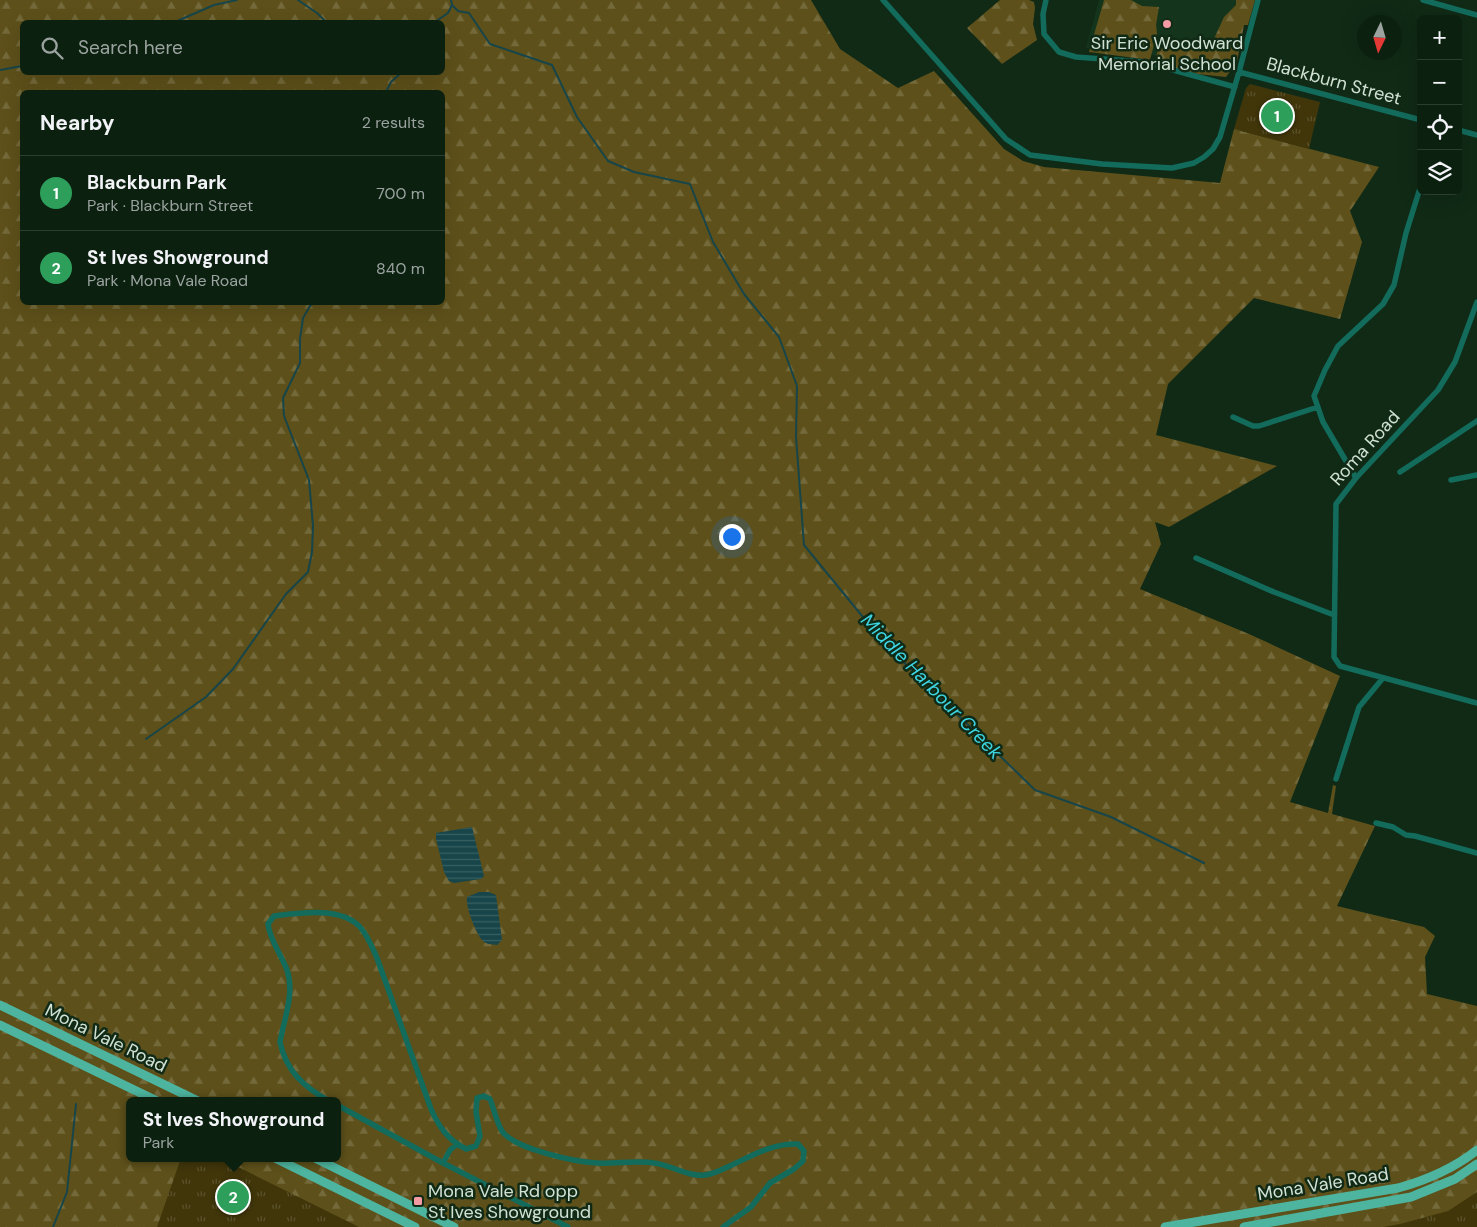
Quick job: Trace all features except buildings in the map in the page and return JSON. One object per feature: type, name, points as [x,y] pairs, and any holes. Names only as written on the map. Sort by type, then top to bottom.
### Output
[{"type":"highway","name":"Mona Vale Road","points":[[0,1006],[190,1097]]},
{"type":"highway","name":"Mona Vale Road","points":[[0,1025],[148,1097]]},
{"type":"highway","name":"Mona Vale Road","points":[[1165,1227],[1398,1188],[1421,1182],[1442,1173],[1477,1150]]},
{"type":"highway","points":[[283,1162],[415,1227]]},
{"type":"highway","points":[[323,1162],[454,1227]]},
{"type":"highway","name":"Mona Vale Road","points":[[1244,1227],[1411,1197],[1444,1184],[1477,1164]]},
{"type":"street","points":[[883,0],[1006,139],[1030,155],[1102,164],[1172,168],[1194,163],[1213,149],[1220,137],[1258,0]]},
{"type":"street","points":[[1046,0],[1043,14],[1044,34],[1059,52],[1076,57],[1144,62],[1235,87]]},
{"type":"street","points":[[1423,0],[1477,14]]},
{"type":"street","name":"Blackburn Street","points":[[1239,72],[1417,119]]},
{"type":"street","points":[[1462,131],[1477,134]]},
{"type":"street","points":[[1356,478],[1323,422],[1314,396],[1338,346],[1384,304],[1394,285],[1406,232],[1418,195]]},
{"type":"street","name":"Roma Road","points":[[1382,678],[1346,669],[1340,666],[1334,657],[1336,504],[1356,478],[1438,390],[1455,362],[1477,302]]},
{"type":"street","points":[[1233,417],[1254,426],[1259,426],[1318,407]]},
{"type":"street","points":[[1400,472],[1477,421]]},
{"type":"street","points":[[1451,480],[1477,475]]},
{"type":"street","points":[[1196,558],[1274,592],[1334,614]]},
{"type":"street","points":[[1336,779],[1359,706],[1382,678],[1477,702]]},
{"type":"street","points":[[1376,823],[1393,827],[1406,835],[1418,836],[1477,853]]},
{"type":"street","points":[[323,1097],[299,1080],[282,1052],[280,1042],[290,984],[287,969],[269,934],[268,924],[274,916],[320,912],[342,915],[359,926],[369,940],[377,958],[438,1125],[457,1144],[466,1148],[476,1146],[480,1136],[475,1103],[477,1098],[484,1096],[490,1099],[503,1132],[513,1141],[535,1150],[596,1163],[638,1161],[655,1163],[689,1173],[705,1175],[719,1171],[770,1148],[784,1144],[798,1144],[804,1151],[803,1160],[794,1169],[770,1183],[751,1207],[724,1227]]},
{"type":"street","points":[[341,1107],[443,1163],[568,1227]]},
{"type":"street","points":[[443,1163],[450,1150],[457,1144]]},
{"type":"shaded area","name":"Sir Eric Woodward Memorial School","points":[[1099,0],[1248,0],[1223,73],[1149,54],[1086,48]]},
{"type":"green space","points":[[0,0],[811,0],[840,49],[898,88],[934,71],[1004,149],[1023,161],[1044,167],[1220,183],[1234,129],[1379,167],[1350,211],[1362,242],[1340,319],[1254,298],[1168,384],[1156,435],[1277,466],[1169,527],[1155,522],[1161,544],[1140,589],[1249,634],[1340,676],[1290,802],[1328,813],[1333,785],[1336,786],[1332,814],[1375,826],[1337,906],[1424,927],[1435,936],[1425,957],[1427,994],[1477,1006],[1477,1227],[0,1227]]},
{"type":"green space","points":[[1000,0],[1029,0],[1034,2],[1033,24],[1037,40],[1002,64],[967,28]]},
{"type":"green space","points":[[1104,0],[1131,0],[1142,6],[1159,7],[1156,25],[1157,33],[1150,60],[1089,52]]},
{"type":"green space","points":[[1236,0],[1255,0],[1248,25],[1244,25],[1237,62],[1226,77],[1197,74],[1155,62],[1160,41],[1208,52],[1224,17],[1236,5]]},
{"type":"green space","points":[[1250,84],[1320,102],[1309,149],[1234,129],[1246,88]]},
{"type":"green space","points":[[180,1162],[228,1162],[359,1227],[157,1227]]},
{"type":"green space","points":[[1477,1192],[1477,1227],[1383,1227],[1448,1211]]},
{"type":"water","points":[[472,827],[484,876],[481,879],[454,883],[449,881],[444,872],[436,833]]},
{"type":"water","points":[[479,892],[489,892],[496,895],[502,940],[497,945],[484,942],[477,932],[472,919],[467,897]]},
{"type":"waterway","points":[[180,20],[214,5],[237,0]]},
{"type":"waterway","points":[[298,0],[324,20]]},
{"type":"waterway","points":[[438,20],[448,13],[452,5],[451,0]]},
{"type":"waterway","name":"Middle Harbour Creek","points":[[452,5],[458,11],[469,13],[490,44],[552,65],[577,117],[608,161],[634,172],[690,184],[713,242],[744,294],[779,337],[797,386],[796,437],[804,545],[885,644],[1035,790],[1111,817],[1204,863]]},
{"type":"waterway","points":[[0,70],[20,66]]},
{"type":"waterway","points":[[387,90],[391,82],[399,75]]},
{"type":"waterway","points":[[146,739],[206,697],[233,669],[286,594],[308,572],[312,552],[313,526],[309,480],[284,416],[283,398],[300,363],[300,339],[303,318],[311,305]]},
{"type":"waterway","points":[[53,1227],[67,1192],[76,1104]]},
{"type":"place","name":"Sir Eric Woodward Memorial School","points":[[1167,24]]},
{"type":"place","name":"Blackburn Park","points":[[1277,116]]},
{"type":"place","name":"St Ives Showground","points":[[233,1197]]},
{"type":"place","name":"Mona Vale Rd opp St Ives Showground","points":[[418,1201]]}]
